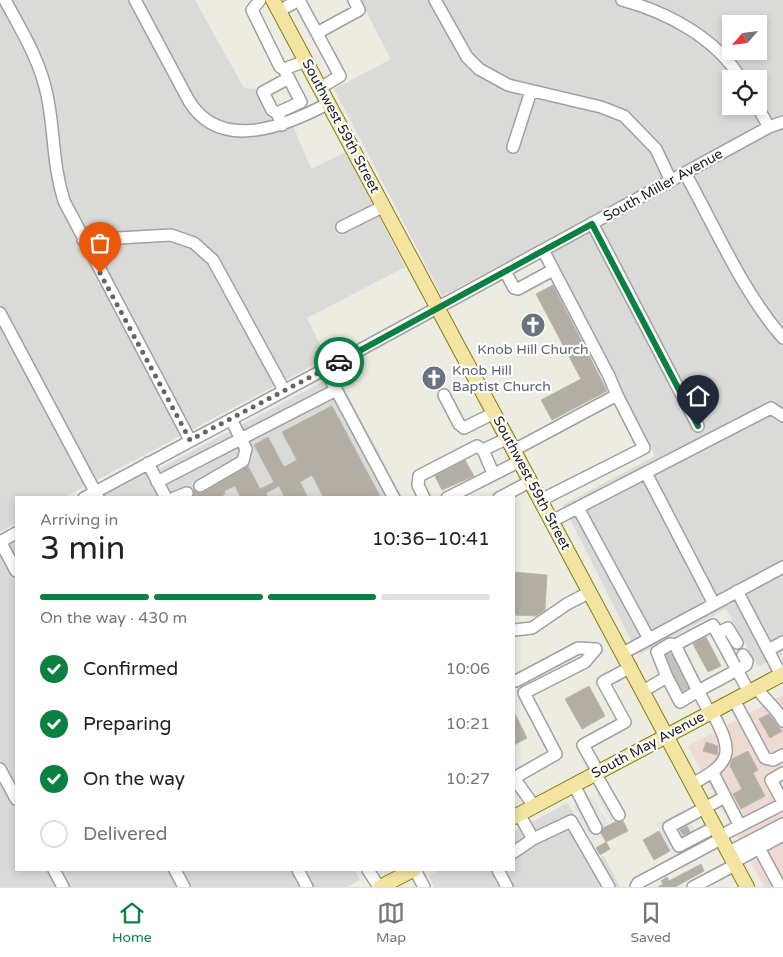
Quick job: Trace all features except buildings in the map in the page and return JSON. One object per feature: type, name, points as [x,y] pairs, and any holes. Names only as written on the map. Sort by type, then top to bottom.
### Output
[{"type":"main road","name":"Southwest 59th Street","points":[[276,5],[747,887]]},
{"type":"main road","name":"South May Avenue","points":[[516,815],[782,674]]},
{"type":"main road","points":[[380,887],[412,871]]},
{"type":"street","points":[[5,0],[44,79],[50,109],[53,155],[58,183],[83,240],[190,440]]},
{"type":"street","points":[[135,0],[189,101],[205,121],[217,127],[232,130],[263,129],[282,125],[329,103]]},
{"type":"street","points":[[260,0],[252,10],[280,67],[287,74],[301,102],[277,113]]},
{"type":"street","points":[[276,5],[299,0],[340,76],[320,88]]},
{"type":"street","points":[[317,33],[359,10],[354,0]]},
{"type":"street","points":[[435,0],[467,58],[479,69],[508,85],[601,107],[624,116],[656,149],[671,181]]},
{"type":"street","points":[[622,0],[653,11],[711,43],[734,70]]},
{"type":"street","points":[[282,125],[277,113],[272,110],[263,92],[306,61]]},
{"type":"street","points":[[513,147],[531,91]]},
{"type":"street","points":[[762,115],[769,127]]},
{"type":"street","name":"South Miller Avenue","points":[[97,494],[190,440],[438,308],[769,127],[783,123]]},
{"type":"street","points":[[685,173],[754,298],[768,320],[783,338]]},
{"type":"street","points":[[342,227],[384,206]]},
{"type":"street","points":[[592,224],[698,426]]},
{"type":"street","points":[[83,240],[171,235],[183,238],[204,251],[222,273],[284,390]]},
{"type":"street","points":[[541,500],[644,448],[543,250]]},
{"type":"street","points":[[505,271],[514,288],[518,289],[553,270]]},
{"type":"street","points":[[0,314],[97,494]]},
{"type":"street","points":[[325,369],[393,496]]},
{"type":"street","points":[[157,482],[336,390]]},
{"type":"street","points":[[451,496],[493,473],[514,450],[617,395]]},
{"type":"street","points":[[444,396],[459,424],[464,428],[494,413]]},
{"type":"street","points":[[552,521],[771,408],[783,416]]},
{"type":"street","points":[[200,486],[243,461],[246,449],[231,419]]},
{"type":"street","points":[[423,496],[418,485],[419,476],[477,446],[483,450],[493,473]]},
{"type":"street","points":[[483,450],[514,450]]},
{"type":"street","points":[[148,463],[165,496]]},
{"type":"street","points":[[646,473],[714,604]]},
{"type":"street","points":[[503,496],[531,481]]},
{"type":"street","points":[[179,496],[187,493]]},
{"type":"street","points":[[578,508],[649,639]]},
{"type":"street","points":[[15,534],[0,541],[15,569]]},
{"type":"street","points":[[623,653],[783,567]]},
{"type":"street","points":[[737,591],[782,674]]},
{"type":"street","points":[[515,630],[532,628],[567,604],[590,592]]},
{"type":"street","points":[[643,691],[677,672],[713,625],[737,670],[753,690],[766,702],[777,708],[783,721]]},
{"type":"street","points":[[717,633],[728,628],[737,643]]},
{"type":"street","points":[[515,777],[556,754],[524,693],[515,681],[578,648],[596,648],[615,639]]},
{"type":"street","points":[[768,650],[783,642]]},
{"type":"street","points":[[524,693],[585,662],[596,648]]},
{"type":"street","points":[[677,672],[737,670],[746,665],[747,661],[743,655]]},
{"type":"street","points":[[619,815],[583,745],[625,722],[603,682],[630,667]]},
{"type":"street","points":[[677,672],[711,712],[727,742],[728,751],[714,773],[692,784]]},
{"type":"street","points":[[734,700],[765,758],[774,760],[783,755]]},
{"type":"street","points":[[0,769],[15,797]]},
{"type":"street","points":[[714,773],[740,826]]},
{"type":"street","points":[[725,797],[669,827],[680,846],[740,826],[783,803],[771,780],[783,774]]},
{"type":"street","points":[[515,779],[534,806]]},
{"type":"street","points":[[574,784],[596,828]]},
{"type":"street","points":[[516,815],[533,840]]},
{"type":"street","points":[[515,851],[533,840],[572,821],[609,887]]},
{"type":"street","points":[[694,887],[783,824]]},
{"type":"street","points":[[636,887],[638,883],[719,834]]},
{"type":"street","points":[[732,860],[783,835]]},
{"type":"street","points":[[759,848],[780,887]]},
{"type":"street","points":[[55,871],[63,887]]},
{"type":"street","points":[[176,871],[184,887]]},
{"type":"street","points":[[299,871],[307,887]]},
{"type":"street","points":[[369,871],[380,887]]},
{"type":"street","points":[[415,871],[424,887]]},
{"type":"street","points":[[499,871],[507,887]]},
{"type":"shaded area","points":[[4,0],[195,0],[244,88],[263,89],[276,133],[293,126],[311,169],[346,152],[405,267],[307,318],[327,358],[67,496],[15,496],[15,524],[0,532],[0,2]]},
{"type":"shaded area","points":[[360,0],[783,0],[783,654],[758,667],[726,609],[638,655],[563,505],[655,456],[541,244],[442,296],[334,89],[391,59]]},
{"type":"shaded area","points":[[337,374],[401,496],[99,496],[146,469],[149,474]]},
{"type":"shaded area","points":[[15,542],[15,871],[356,871],[360,880],[347,887],[0,887],[0,550]]},
{"type":"shaded area","points":[[783,695],[783,887],[764,887],[688,746]]},
{"type":"shaded area","points":[[611,786],[626,814],[611,822],[596,794]]},
{"type":"shaded area","points":[[593,796],[608,824],[599,829],[602,836],[592,841],[573,806]]},
{"type":"shaded area","points":[[568,803],[598,859],[604,856],[620,887],[434,887],[429,876],[438,871],[515,871],[515,830]]},
{"type":"shaded area","points":[[684,810],[701,842],[674,857],[656,824]]},
{"type":"tunnel","points":[[665,661],[674,657]]},
{"type":"tunnel","points":[[670,670],[679,666]]},
{"type":"tunnel","points":[[675,680],[684,675]]},
{"type":"tunnel","points":[[679,688],[688,683]]},
{"type":"way so far","points":[[100,273],[190,440],[339,362]]},
{"type":"place","name":"Knob Hill Church","points":[[533,325]]},
{"type":"place","name":"Knob Hill Baptist Church","points":[[434,378]]},
{"type":"route","points":[[339,362],[592,224],[698,426]]}]
